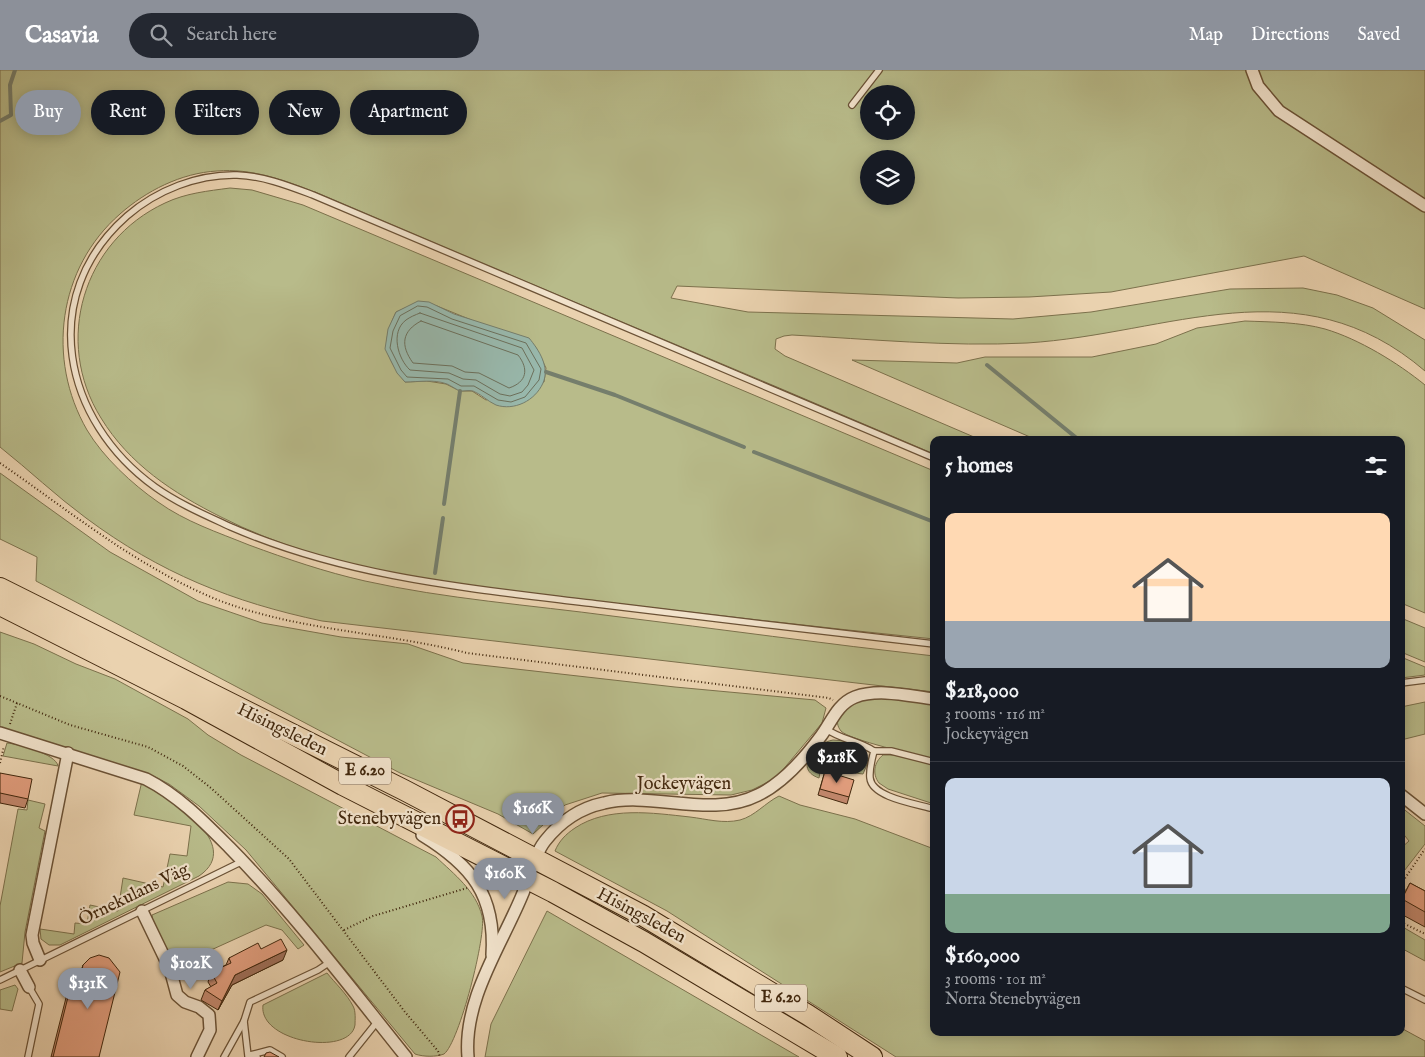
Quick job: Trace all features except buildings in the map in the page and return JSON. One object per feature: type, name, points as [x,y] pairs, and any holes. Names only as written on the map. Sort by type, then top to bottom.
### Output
[{"type":"highway","points":[[0,573],[143,650],[189,692]]},
{"type":"highway","name":"Hisingsleden","points":[[0,588],[189,692],[373,800],[644,942],[837,1057]]},
{"type":"highway","name":"Hisingsleden","points":[[0,605],[404,790],[688,941],[872,1057]]},
{"type":"highway","points":[[0,618],[189,692]]},
{"type":"street","points":[[1252,70],[1258,86],[1279,111],[1425,206]]},
{"type":"street","points":[[842,705],[854,697],[868,694],[885,693],[930,699]]},
{"type":"street","name":"Jockeyvägen","points":[[491,961],[542,846],[558,826],[571,816],[589,807],[606,802],[625,801],[719,805],[756,796],[790,772],[826,729],[842,705]]},
{"type":"street","points":[[5,733],[146,779],[163,788],[193,810],[243,861],[330,962],[406,1057]]},
{"type":"street","points":[[40,960],[32,935],[68,753]]},
{"type":"street","points":[[1405,798],[1425,814]]},
{"type":"street","points":[[373,800],[391,817],[454,857],[477,882],[484,893],[490,910],[493,934],[491,961],[471,1018],[468,1057]]},
{"type":"street","points":[[142,910],[170,969],[177,995],[186,1002],[199,1007],[209,1016],[210,1030],[197,1057]]},
{"type":"street","points":[[20,970],[29,987]]},
{"type":"lane","points":[[852,105],[879,70]]},
{"type":"lane","points":[[930,456],[313,196],[260,178],[239,175],[210,177],[178,186],[139,206],[115,228],[94,254],[85,268],[75,299],[70,334],[73,370],[89,412],[110,446],[153,485],[176,500],[193,510],[254,537],[312,557],[407,580],[930,644]]},
{"type":"lane","points":[[1405,683],[1425,680]]},
{"type":"lane","points":[[826,729],[837,737],[863,743],[874,751],[890,751],[930,761]]},
{"type":"lane","points":[[874,751],[870,778],[875,789],[886,795],[930,808]]},
{"type":"lane","name":"Örnekulans Väg","points":[[0,980],[243,861]]},
{"type":"lane","points":[[224,1057],[244,1021],[250,1002],[318,970],[330,962]]},
{"type":"lane","points":[[28,1057],[39,1004],[29,987]]},
{"type":"lane","points":[[1405,990],[1425,1000]]},
{"type":"lane","points":[[244,1021],[248,1056]]},
{"type":"lane","points":[[349,1057],[377,1022]]},
{"type":"lane","points":[[248,1056],[270,1050],[282,1057]]},
{"type":"lane","points":[[248,1056],[257,1057]]},
{"type":"path","points":[[0,463],[103,538],[160,572],[219,600],[295,622],[427,643],[467,652],[829,698],[842,705]]},
{"type":"path","points":[[0,762],[5,733],[17,703]]},
{"type":"path","points":[[1405,878],[1425,849]]},
{"type":"path","points":[[344,930],[373,916],[443,896],[470,887],[477,882]]},
{"type":"path","points":[[1405,889],[1412,892]]},
{"type":"path","points":[[1405,924],[1425,934]]},
{"type":"green space","points":[[0,70],[1425,70],[1425,309],[1304,256],[1111,292],[1029,297],[958,298],[677,286],[671,298],[748,312],[1013,319],[1091,312],[1230,289],[1303,288],[1337,295],[1373,308],[1425,340],[1425,371],[1378,338],[1330,320],[1281,312],[1232,313],[1183,319],[1080,337],[1027,343],[939,343],[792,335],[776,339],[775,349],[785,356],[972,436],[930,436],[930,452],[315,192],[255,173],[242,171],[204,172],[177,179],[153,191],[120,214],[99,236],[83,261],[72,287],[65,316],[63,345],[66,374],[74,403],[87,430],[110,460],[138,487],[158,502],[191,521],[249,545],[321,569],[426,593],[930,656],[930,692],[322,621],[227,595],[169,570],[141,555],[75,510],[0,447]]},
{"type":"green space","points":[[230,188],[252,190],[303,205],[930,469],[930,639],[487,588],[396,573],[351,564],[263,536],[221,517],[186,498],[139,463],[112,434],[101,418],[87,388],[79,357],[79,326],[84,296],[96,267],[114,242],[137,220],[165,203],[205,191]],"holes":[[[437,306],[535,346],[546,368],[544,382],[486,400],[472,391],[460,391],[446,384],[427,381],[405,382],[389,356],[387,349],[388,333],[396,312],[405,308]]]},
{"type":"green space","points":[[1245,321],[1306,325],[1325,329],[1338,333],[1378,352],[1425,385],[1425,613],[1405,605],[1405,436],[1028,436],[852,360],[957,363],[985,357],[1092,357],[1156,344],[1197,328]]},
{"type":"green space","points":[[0,473],[110,552],[198,601],[262,623],[341,637],[408,644],[463,663],[675,687],[815,700],[826,708],[822,723],[776,778],[752,790],[731,795],[602,793],[565,805],[533,834],[498,814],[400,773],[36,581],[37,557],[0,539]]},
{"type":"green space","points":[[1405,620],[1425,628],[1425,662],[1405,654]]},
{"type":"green space","points":[[0,632],[34,644],[76,664],[115,679],[188,719],[208,735],[241,755],[436,857],[450,870],[475,899],[482,916],[482,927],[476,965],[464,1010],[450,1046],[444,1054],[422,1056],[415,1054],[246,850],[199,806],[169,784],[149,774],[0,727]]},
{"type":"green space","points":[[1405,659],[1425,667],[1425,675],[1405,678]]},
{"type":"green space","points":[[882,697],[930,703],[930,759],[857,739],[841,731],[838,724],[838,716],[856,700]]},
{"type":"green space","points":[[1425,702],[1425,734],[1405,739],[1405,706]]},
{"type":"green space","points":[[833,740],[846,741],[864,749],[868,762],[863,774],[855,773],[860,762],[824,749],[819,778],[811,774],[807,763],[809,757],[820,746]]},
{"type":"green space","points":[[7,743],[20,745],[51,757],[58,766],[3,756]]},
{"type":"green space","points":[[883,755],[894,755],[930,764],[930,803],[888,789],[879,783],[875,776],[875,768]]},
{"type":"green space","points":[[142,781],[183,809],[197,822],[208,836],[213,850],[211,863],[199,876],[60,945],[49,945],[41,939],[40,929],[74,934],[75,923],[87,924],[90,905],[118,911],[123,878],[163,887],[170,854],[187,856],[191,826],[134,815]]},
{"type":"green space","points":[[779,796],[800,805],[855,819],[930,847],[930,1036],[1405,1036],[1405,1030],[1425,1041],[1425,1057],[896,1057],[667,911],[555,851],[561,841],[572,830],[602,816],[646,813],[734,821],[750,816]]},
{"type":"green space","points":[[28,800],[45,804],[39,828],[45,831],[25,932],[22,963],[0,972],[0,906],[18,809],[27,810]]},
{"type":"green space","points":[[1405,810],[1425,826],[1425,844],[1405,870],[1405,844],[1409,841],[1405,836]]},
{"type":"green space","points":[[228,882],[248,884],[262,894],[304,945],[298,949],[282,930],[266,925],[189,960],[178,972],[154,932],[152,915]]},
{"type":"green space","points":[[547,911],[799,1057],[485,1057],[491,1024]]},
{"type":"green space","points":[[1405,928],[1425,940],[1425,961],[1405,950]]},
{"type":"green space","points":[[327,973],[348,997],[354,1008],[355,1025],[349,1035],[338,1041],[305,1041],[289,1036],[275,1028],[265,1018],[263,1005]]},
{"type":"green space","points":[[15,985],[18,989],[12,1011],[0,1009],[0,990]]},
{"type":"water","points":[[418,301],[429,302],[454,314],[529,338],[540,353],[545,371],[543,383],[535,395],[523,403],[503,407],[496,405],[473,391],[457,390],[442,382],[405,382],[397,373],[385,349],[388,329],[396,312]]},
{"type":"waterway","points":[[0,121],[11,115],[10,85],[15,70]]},
{"type":"waterway","points":[[987,365],[1074,436]]},
{"type":"waterway","points":[[546,372],[615,395],[744,447]]},
{"type":"waterway","points":[[444,504],[460,391]]},
{"type":"waterway","points":[[754,452],[930,520]]},
{"type":"waterway","points":[[435,573],[443,518]]},
{"type":"place","name":"Stenebyvägen","points":[[460,819]]}]
